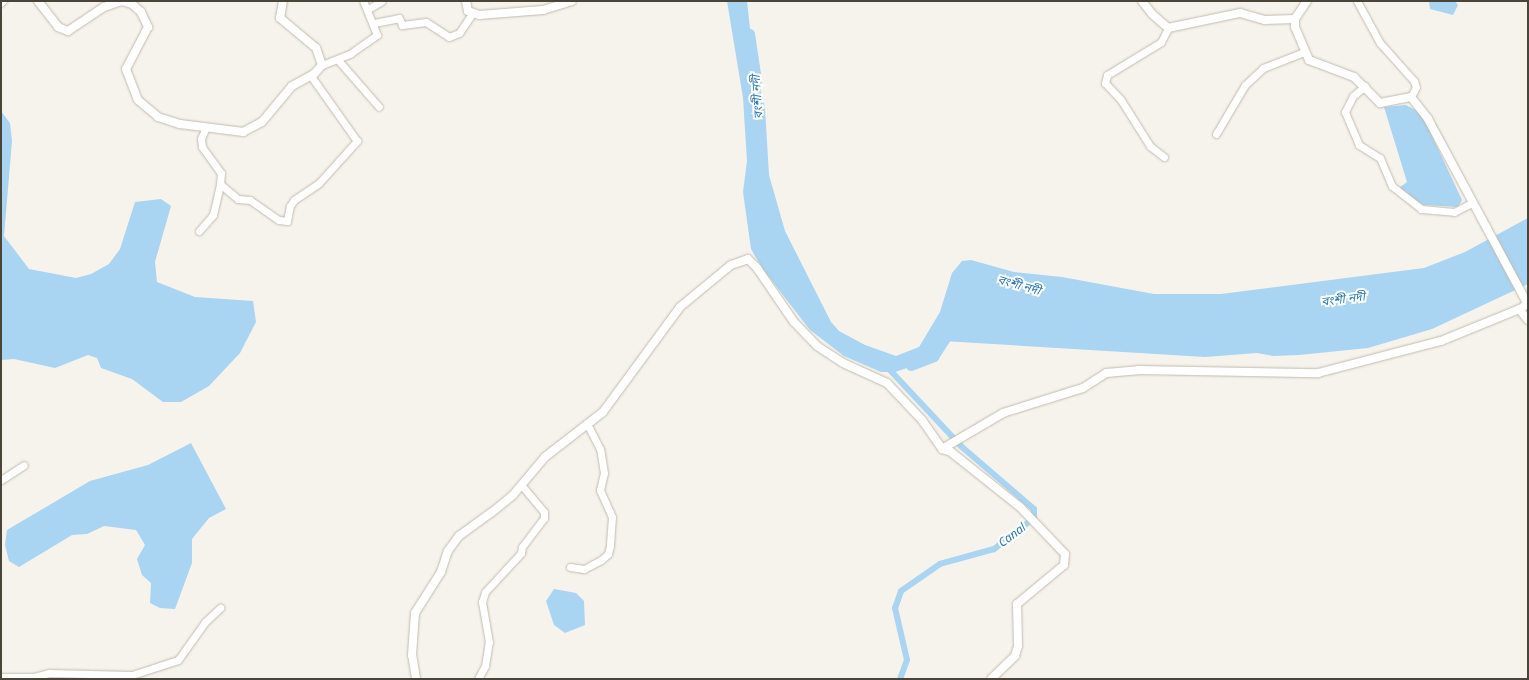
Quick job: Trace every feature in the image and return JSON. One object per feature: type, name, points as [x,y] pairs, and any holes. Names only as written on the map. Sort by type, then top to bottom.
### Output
[{"type":"street","points":[[38,1],[58,27],[68,31],[104,7],[121,1],[132,4],[141,12],[148,27],[126,69],[138,100],[158,117],[206,127],[243,132],[254,128],[292,86],[311,76],[322,65],[338,60],[377,35],[374,23],[363,1]]},
{"type":"street","points":[[283,1],[280,18],[313,45],[322,65]]},
{"type":"street","points":[[368,9],[382,1]]},
{"type":"street","points":[[466,1],[472,14]]},
{"type":"street","points":[[472,14],[543,10],[572,1]]},
{"type":"street","points":[[1142,1],[1152,14],[1168,28]]},
{"type":"street","points":[[1295,19],[1308,1]]},
{"type":"street","points":[[1357,1],[1380,43],[1414,81],[1416,87],[1411,97]]},
{"type":"street","points":[[1168,28],[1240,13],[1265,20],[1295,19]]},
{"type":"street","points":[[374,23],[399,18],[402,26],[426,22],[449,37],[459,33],[472,14]]},
{"type":"street","points":[[1295,19],[1304,52],[1315,64],[1354,77],[1365,86],[1380,103],[1411,97]]},
{"type":"street","points":[[1164,157],[1150,146],[1121,100],[1105,83],[1107,75],[1161,42],[1168,28]]},
{"type":"street","points":[[1216,134],[1245,85],[1258,72],[1304,52]]},
{"type":"street","points":[[338,60],[379,107]]},
{"type":"street","points":[[220,184],[238,199],[250,200],[279,220],[288,221],[290,206],[294,200],[319,183],[356,145],[357,141],[311,76]]},
{"type":"street","points":[[1365,86],[1353,96],[1345,112],[1360,146],[1380,158],[1392,186],[1421,209],[1454,212],[1472,203]]},
{"type":"street","points":[[942,448],[1003,413],[1078,390],[1106,373],[1138,370],[1318,373],[1441,341],[1519,309],[1528,303],[1423,111],[1411,97]]},
{"type":"street","points":[[199,232],[213,215],[221,173],[202,147],[201,139],[206,127]]},
{"type":"street","points":[[416,679],[411,634],[415,613],[441,572],[448,551],[459,536],[479,524],[521,485],[545,457],[587,424],[616,396],[626,378],[645,357],[680,306],[731,265],[748,260],[757,268],[794,322],[817,346],[843,363],[887,383],[922,420],[942,448],[951,452],[1020,507],[1065,554],[1064,565],[1018,604],[1018,646],[1015,656],[991,679]]},
{"type":"street","points":[[1519,309],[1528,320]]},
{"type":"street","points":[[570,567],[584,569],[601,560],[608,554],[610,545],[612,517],[600,490],[604,473],[600,449],[587,424]]},
{"type":"street","points":[[1,480],[24,465]]},
{"type":"street","points":[[478,679],[485,666],[489,642],[482,602],[485,592],[522,553],[522,547],[544,518],[544,512],[521,485]]},
{"type":"street","points":[[1,678],[34,677],[49,673],[132,675],[178,660],[205,622],[220,608]]},
{"type":"water","points":[[727,1],[747,1],[754,65],[765,108],[769,175],[785,231],[831,322],[839,331],[865,345],[896,356],[919,347],[940,312],[952,273],[962,261],[971,260],[1014,272],[1062,277],[1154,294],[1221,294],[1424,268],[1465,252],[1528,218],[1528,284],[1432,329],[1368,348],[1299,355],[1273,356],[1257,353],[1205,357],[943,341],[939,349],[919,364],[895,372],[881,372],[844,356],[810,330],[762,268],[751,249],[743,192],[747,161],[743,98]]},
{"type":"water","points":[[1429,1],[1455,1],[1458,5],[1453,15],[1430,9]]},
{"type":"water","points":[[1406,105],[1419,112],[1427,125],[1462,200],[1458,207],[1424,205],[1403,194],[1400,187],[1407,182],[1384,107]]},
{"type":"water","points":[[1,111],[10,123],[12,141],[4,236],[29,269],[76,278],[91,274],[109,264],[120,249],[135,202],[161,199],[171,206],[155,262],[157,282],[195,297],[253,301],[256,322],[240,353],[209,386],[181,402],[163,402],[132,379],[101,368],[97,358],[88,355],[55,368],[14,359],[1,360]]},
{"type":"water","points":[[191,443],[226,509],[209,518],[192,539],[192,563],[175,609],[160,608],[150,603],[151,583],[142,575],[137,559],[145,545],[136,530],[104,526],[87,534],[72,535],[19,567],[9,561],[5,545],[7,530],[90,481],[148,465]]},
{"type":"water","points":[[554,589],[576,593],[584,601],[585,625],[565,633],[554,625],[546,601]]},
{"type":"waterway","name":"বংশী নদী","points":[[750,34],[757,81]]},
{"type":"waterway","name":"বংশী নদী","points":[[911,366],[934,357],[951,331]]},
{"type":"waterway","name":"Canal","points":[[888,368],[962,447],[1034,509],[1034,518],[994,549],[940,564],[901,591],[895,608],[907,660],[900,679]]}]
